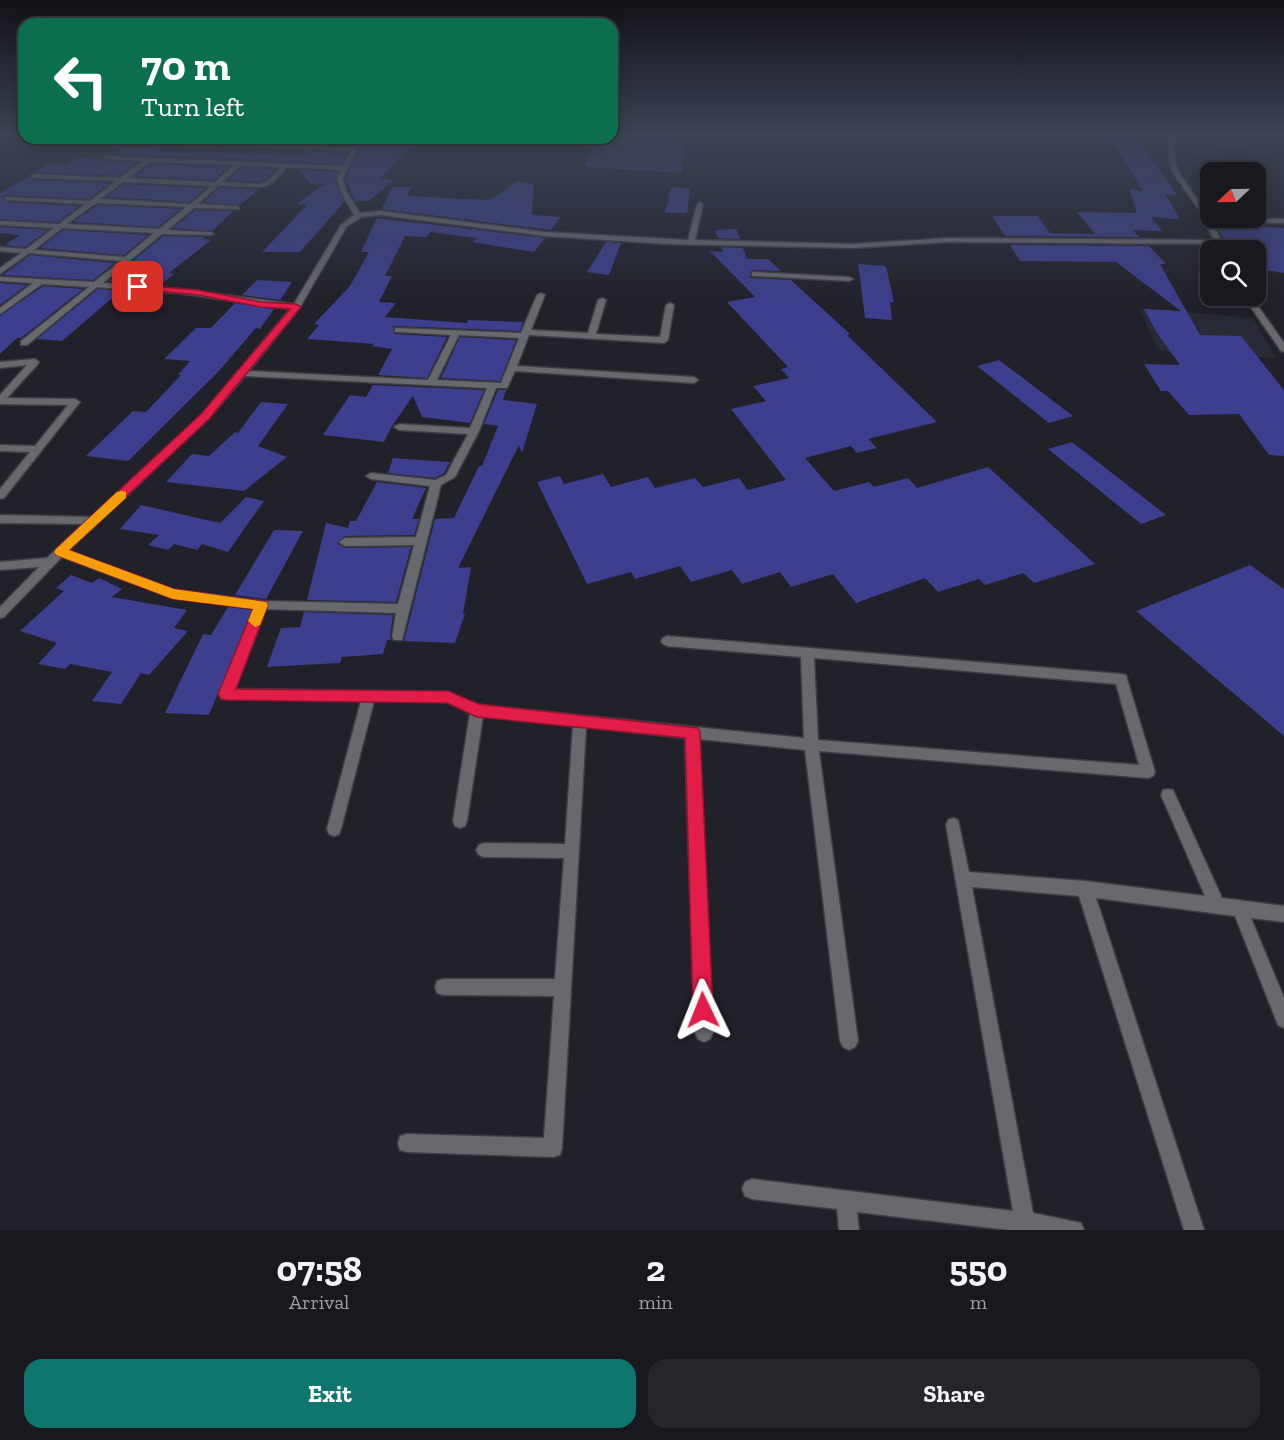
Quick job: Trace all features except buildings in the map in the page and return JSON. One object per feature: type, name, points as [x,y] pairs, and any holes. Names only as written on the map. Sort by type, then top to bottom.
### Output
[{"type":"street","points":[[0,272],[110,190]]},
{"type":"street","points":[[24,343],[210,190]]},
{"type":"street","points":[[344,190],[358,215]]},
{"type":"street","points":[[1188,190],[1200,209]]},
{"type":"street","points":[[7,198],[237,208]]},
{"type":"street","points":[[691,242],[700,204]]},
{"type":"street","points":[[0,614],[60,552],[205,417],[296,307],[344,225],[349,219],[358,215],[380,213],[599,239],[691,242],[852,246],[948,240],[1200,242]]},
{"type":"street","points":[[1266,221],[1284,221]]},
{"type":"street","points":[[0,223],[210,234]]},
{"type":"street","points":[[0,249],[128,259]]},
{"type":"street","points":[[755,274],[849,279]]},
{"type":"street","points":[[0,279],[198,293],[240,302],[296,307]]},
{"type":"street","points":[[0,312],[40,282]]},
{"type":"street","points":[[242,373],[504,386],[541,295]]},
{"type":"street","points":[[591,336],[602,300]]},
{"type":"street","points":[[398,330],[664,340],[670,305]]},
{"type":"street","points":[[1254,306],[1284,349]]},
{"type":"street","points":[[431,382],[457,332]]},
{"type":"street","points":[[0,365],[35,362],[0,401]]},
{"type":"street","points":[[511,368],[694,380]]},
{"type":"street","points":[[371,476],[436,483],[450,477],[474,431],[493,385]]},
{"type":"street","points":[[0,401],[75,402],[0,496]]},
{"type":"street","points":[[399,427],[474,431]]},
{"type":"street","points":[[0,448],[38,448]]},
{"type":"street","points":[[398,638],[403,609],[436,483]]},
{"type":"street","points":[[0,519],[94,521]]},
{"type":"street","points":[[345,542],[421,541]]},
{"type":"street","points":[[60,552],[173,594],[262,605],[403,609]]},
{"type":"street","points":[[0,566],[50,562]]},
{"type":"street","points":[[262,605],[226,694],[448,697],[477,710],[811,745],[1149,772],[1121,679],[667,641]]},
{"type":"street","points":[[807,654],[811,745],[849,1041]]},
{"type":"street","points":[[334,828],[369,695]]},
{"type":"street","points":[[460,821],[477,710]]},
{"type":"street","points":[[407,1143],[553,1148],[580,720]]},
{"type":"street","points":[[692,732],[704,1033]]},
{"type":"street","points":[[1168,795],[1217,906]]},
{"type":"street","points":[[953,825],[1026,1226]]},
{"type":"street","points":[[484,850],[571,851]]},
{"type":"street","points":[[963,879],[1085,889],[1284,914]]},
{"type":"street","points":[[1085,889],[1194,1230]]},
{"type":"street","points":[[1240,909],[1284,1019]]},
{"type":"street","points":[[443,987],[563,988]]},
{"type":"street","points":[[752,1189],[1026,1226],[1074,1230]]},
{"type":"street","points":[[846,1200],[849,1230]]},
{"type":"shaded area","points":[[1140,308],[1253,318],[1276,358],[1158,351]]},
{"type":"slow traffic","points":[[122,495],[60,552],[173,594],[262,605],[255,621]]},
{"type":"route","points":[[138,287],[198,293],[261,305],[296,307],[205,417],[60,552],[173,594],[262,605],[226,694],[448,697],[477,710],[692,732],[703,1010]]}]
